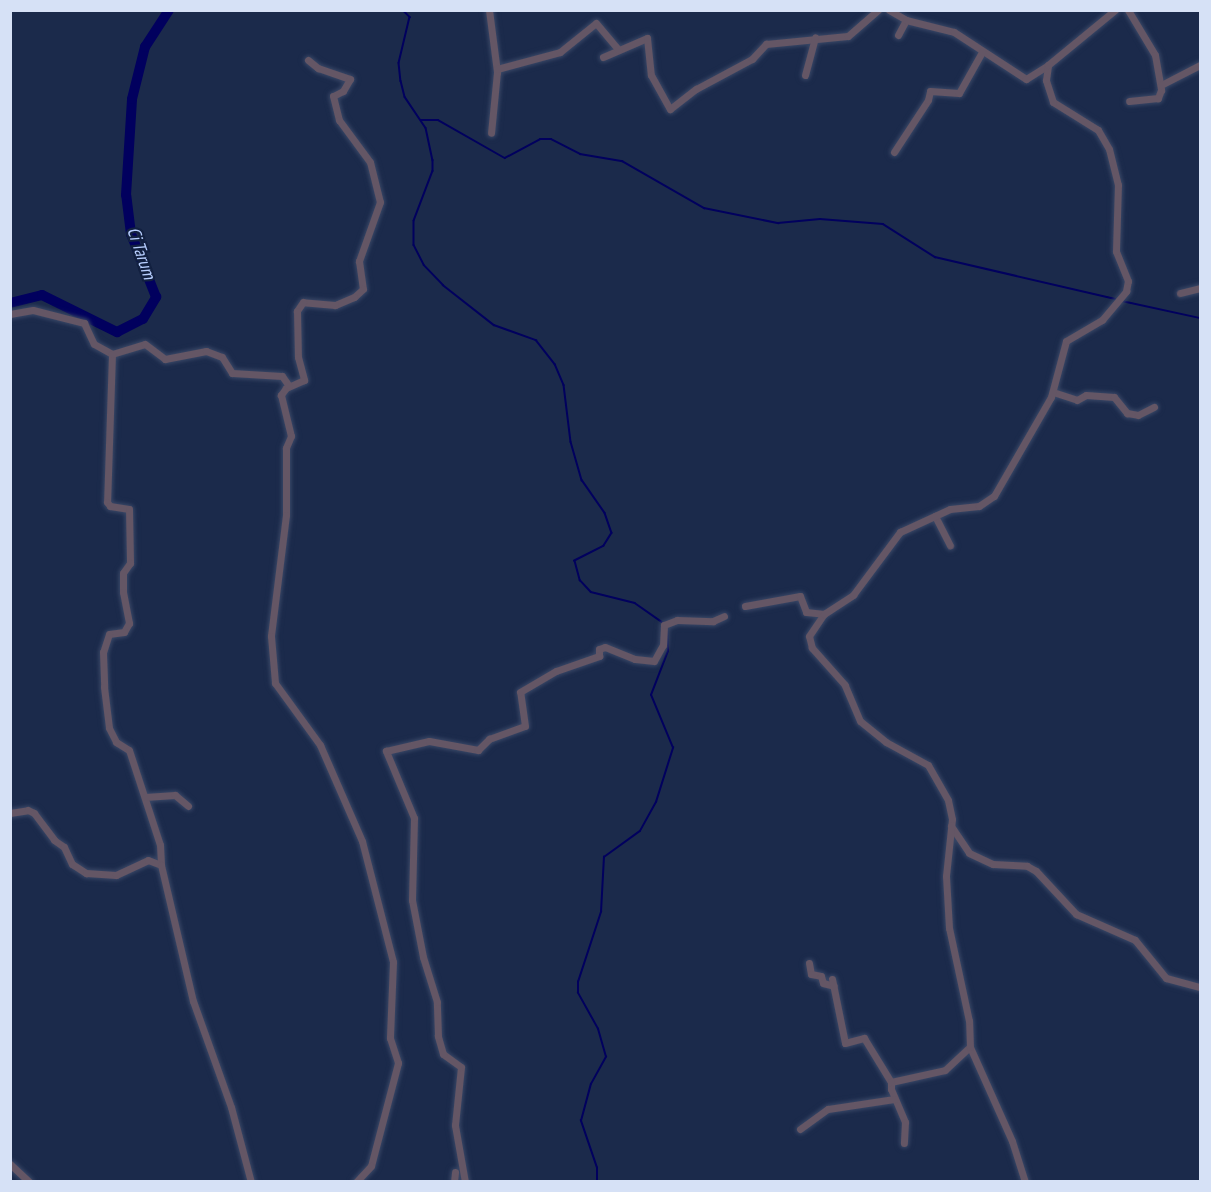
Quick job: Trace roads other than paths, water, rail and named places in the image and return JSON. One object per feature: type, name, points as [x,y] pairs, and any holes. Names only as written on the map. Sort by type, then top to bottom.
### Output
[{"type":"street","points":[[489,10],[497,74],[491,133]]},
{"type":"street","points":[[603,57],[647,38],[651,75],[669,109],[697,88],[752,60],[765,44],[815,37],[848,36],[878,10]]},
{"type":"street","points":[[889,10],[906,20],[954,32],[1026,79],[1048,66],[1115,10]]},
{"type":"street","points":[[1128,10],[1154,51],[1161,85],[1158,98],[1129,101]]},
{"type":"street","points":[[898,35],[906,20]]},
{"type":"street","points":[[497,74],[560,52],[596,23],[619,50]]},
{"type":"street","points":[[805,75],[815,37]]},
{"type":"street","points":[[894,152],[928,100],[929,92],[959,93],[982,52]]},
{"type":"street","points":[[308,60],[318,68],[350,79],[343,91],[333,96],[339,120],[370,162],[380,203],[359,261],[363,289],[354,297],[335,305],[304,302],[298,309],[298,357],[304,380],[289,386],[281,395],[291,436],[286,448],[286,515],[271,630],[272,677],[320,745],[362,841],[393,969],[390,1038],[398,1063],[371,1166],[356,1182]]},
{"type":"street","points":[[1161,85],[1200,65]]},
{"type":"street","points":[[1025,1182],[1012,1141],[970,1047],[949,928],[946,868],[951,826],[948,800],[928,765],[886,742],[864,725],[841,679],[810,645],[810,631],[824,614],[854,596],[900,532],[957,507],[979,506],[994,496],[1053,392],[1066,341],[1102,320],[1122,298],[1128,283],[1116,251],[1118,185],[1112,157],[1098,130],[1050,98],[1046,80],[1048,66]]},
{"type":"street","points":[[1180,293],[1200,288]]},
{"type":"street","points":[[10,314],[33,309],[84,323],[94,345],[108,348],[112,354],[107,502],[109,506],[129,509],[131,557],[123,573],[123,593],[129,623],[124,632],[109,634],[104,648],[103,679],[109,728],[115,741],[128,748],[145,797],[160,845],[161,865],[193,1001],[231,1107],[251,1182]]},
{"type":"street","points":[[112,354],[145,344],[165,359],[206,351],[222,357],[232,374],[282,376],[289,386]]},
{"type":"street","points":[[1053,392],[1077,400],[1086,395],[1114,397],[1127,413],[1138,415],[1154,407]]},
{"type":"street","points":[[935,516],[950,545]]},
{"type":"street","points":[[745,606],[800,596],[806,612],[824,614]]},
{"type":"street","points":[[465,1182],[455,1125],[461,1067],[443,1054],[440,1043],[437,1002],[423,957],[412,900],[414,818],[387,749],[429,741],[478,750],[489,739],[525,726],[520,692],[556,671],[599,656],[599,650],[605,647],[635,659],[654,662],[663,645],[664,624],[677,620],[710,621],[724,616]]},
{"type":"street","points":[[145,797],[176,795],[188,806]]},
{"type":"street","points":[[10,813],[28,810],[34,813],[54,840],[64,847],[72,864],[86,873],[116,875],[148,860],[161,865]]},
{"type":"street","points":[[951,826],[969,853],[993,864],[1027,866],[1036,871],[1076,914],[1135,940],[1166,978],[1200,987]]},
{"type":"street","points":[[809,963],[812,975],[821,976],[824,984],[833,983],[845,1043],[864,1038],[891,1082],[894,1099],[904,1120],[904,1143]]},
{"type":"street","points":[[891,1082],[945,1070],[970,1047]]},
{"type":"street","points":[[800,1129],[828,1109],[894,1099]]},
{"type":"street","points":[[10,1164],[29,1182]]},
{"type":"street","points":[[454,1182],[455,1172]]},
{"type":"waterway","name":"Ci Tarum","points":[[10,303],[42,295],[117,332],[143,319],[156,297],[131,234],[126,195],[132,99],[145,47],[169,10]]},
{"type":"waterway","points":[[403,10],[410,17],[399,63],[401,81],[405,97],[426,128],[433,160],[433,171],[414,221],[414,245],[424,265],[443,285],[494,325],[536,340],[555,364],[564,385],[571,442],[582,480],[605,513],[612,533],[604,546],[575,561],[580,580],[591,592],[635,603],[664,623]]},
{"type":"waterway","points":[[421,120],[438,120],[505,158],[540,139],[551,139],[580,154],[622,161],[704,208],[778,223],[820,219],[883,224],[935,257],[1115,299]]},
{"type":"waterway","points":[[1122,301],[1200,318]]},
{"type":"waterway","points":[[597,1182],[597,1168],[581,1121],[591,1084],[606,1057],[598,1029],[578,993],[578,982],[601,912],[604,857],[640,831],[656,802],[673,748],[651,695],[668,651],[667,627]]}]
